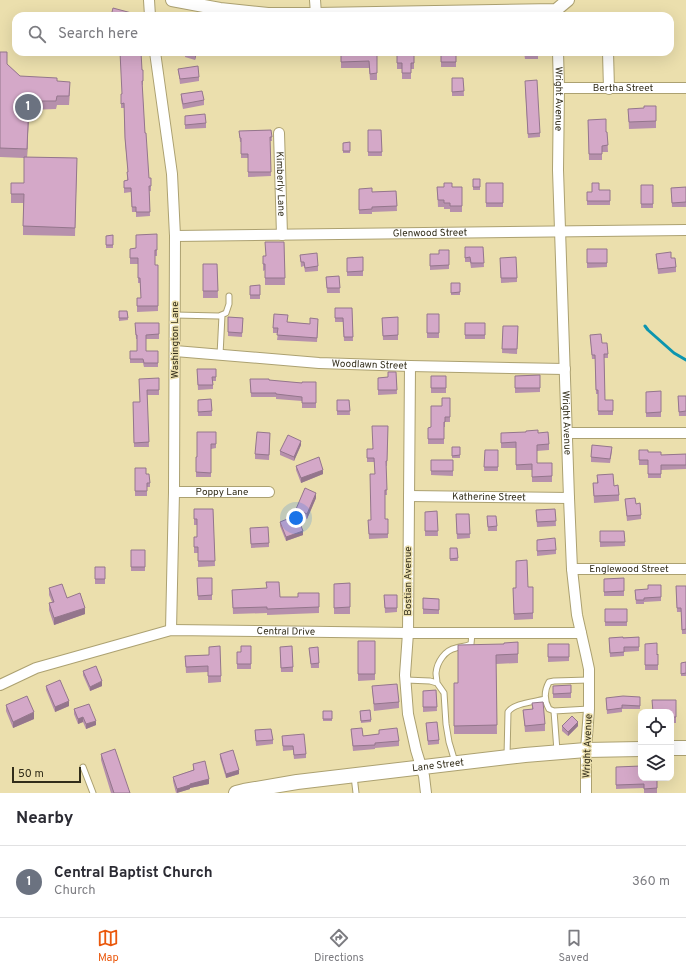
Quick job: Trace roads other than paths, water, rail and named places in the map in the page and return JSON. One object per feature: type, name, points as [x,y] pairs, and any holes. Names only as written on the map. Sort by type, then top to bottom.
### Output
[{"type":"main road","points":[[674,748],[686,748]]},
{"type":"main road","name":"Lane Street","points":[[236,793],[244,791],[280,789],[354,775],[507,757],[586,750],[638,749]]},
{"type":"street","points":[[149,0],[150,12]]},
{"type":"street","points":[[172,0],[220,9],[249,12]]},
{"type":"street","points":[[315,0],[316,12]]},
{"type":"street","points":[[557,12],[568,0]]},
{"type":"street","name":"Washington Lane","points":[[156,56],[172,174],[174,236],[174,492],[171,630]]},
{"type":"street","name":"Wright Avenue","points":[[558,56],[560,88],[558,170],[572,569],[577,615],[589,669],[586,793]]},
{"type":"street","points":[[608,56],[609,89]]},
{"type":"street","name":"Bertha Street","points":[[560,88],[686,88]]},
{"type":"street","name":"Kimberly Lane","points":[[278,133],[282,235]]},
{"type":"street","name":"Glenwood Street","points":[[174,236],[686,230]]},
{"type":"street","name":"Woodlawn Street","points":[[175,351],[319,363],[565,369]]},
{"type":"street","name":"Bostian Avenue","points":[[410,366],[408,633],[405,674],[408,714],[416,750],[422,767],[426,793]]},
{"type":"street","points":[[568,433],[686,433]]},
{"type":"street","name":"Poppy Lane","points":[[174,492],[269,492]]},
{"type":"street","name":"Katherine Street","points":[[409,496],[569,498]]},
{"type":"street","name":"Englewood Street","points":[[572,569],[686,569]]},
{"type":"street","name":"Central Drive","points":[[0,685],[36,668],[171,630],[408,633],[581,633]]},
{"type":"lane","points":[[175,315],[219,316],[226,313],[230,304],[229,296]]},
{"type":"lane","points":[[220,355],[222,314]]},
{"type":"lane","points":[[437,683],[436,673],[438,663],[446,652],[454,648],[471,644],[472,633]]},
{"type":"lane","points":[[406,680],[430,680],[437,683],[444,692],[446,724],[455,763]]},
{"type":"lane","points":[[589,680],[549,682],[546,688],[545,699],[549,709],[554,711],[589,709]]},
{"type":"lane","points":[[507,757],[508,712],[510,708],[545,699]]},
{"type":"lane","points":[[554,711],[557,752]]},
{"type":"lane","points":[[83,767],[93,793]]},
{"type":"lane","points":[[354,775],[356,793]]},
{"type":"waterway","points":[[645,326],[674,353],[686,360]]},
{"type":"place","name":"Central Baptist Church","points":[[28,107]]}]
